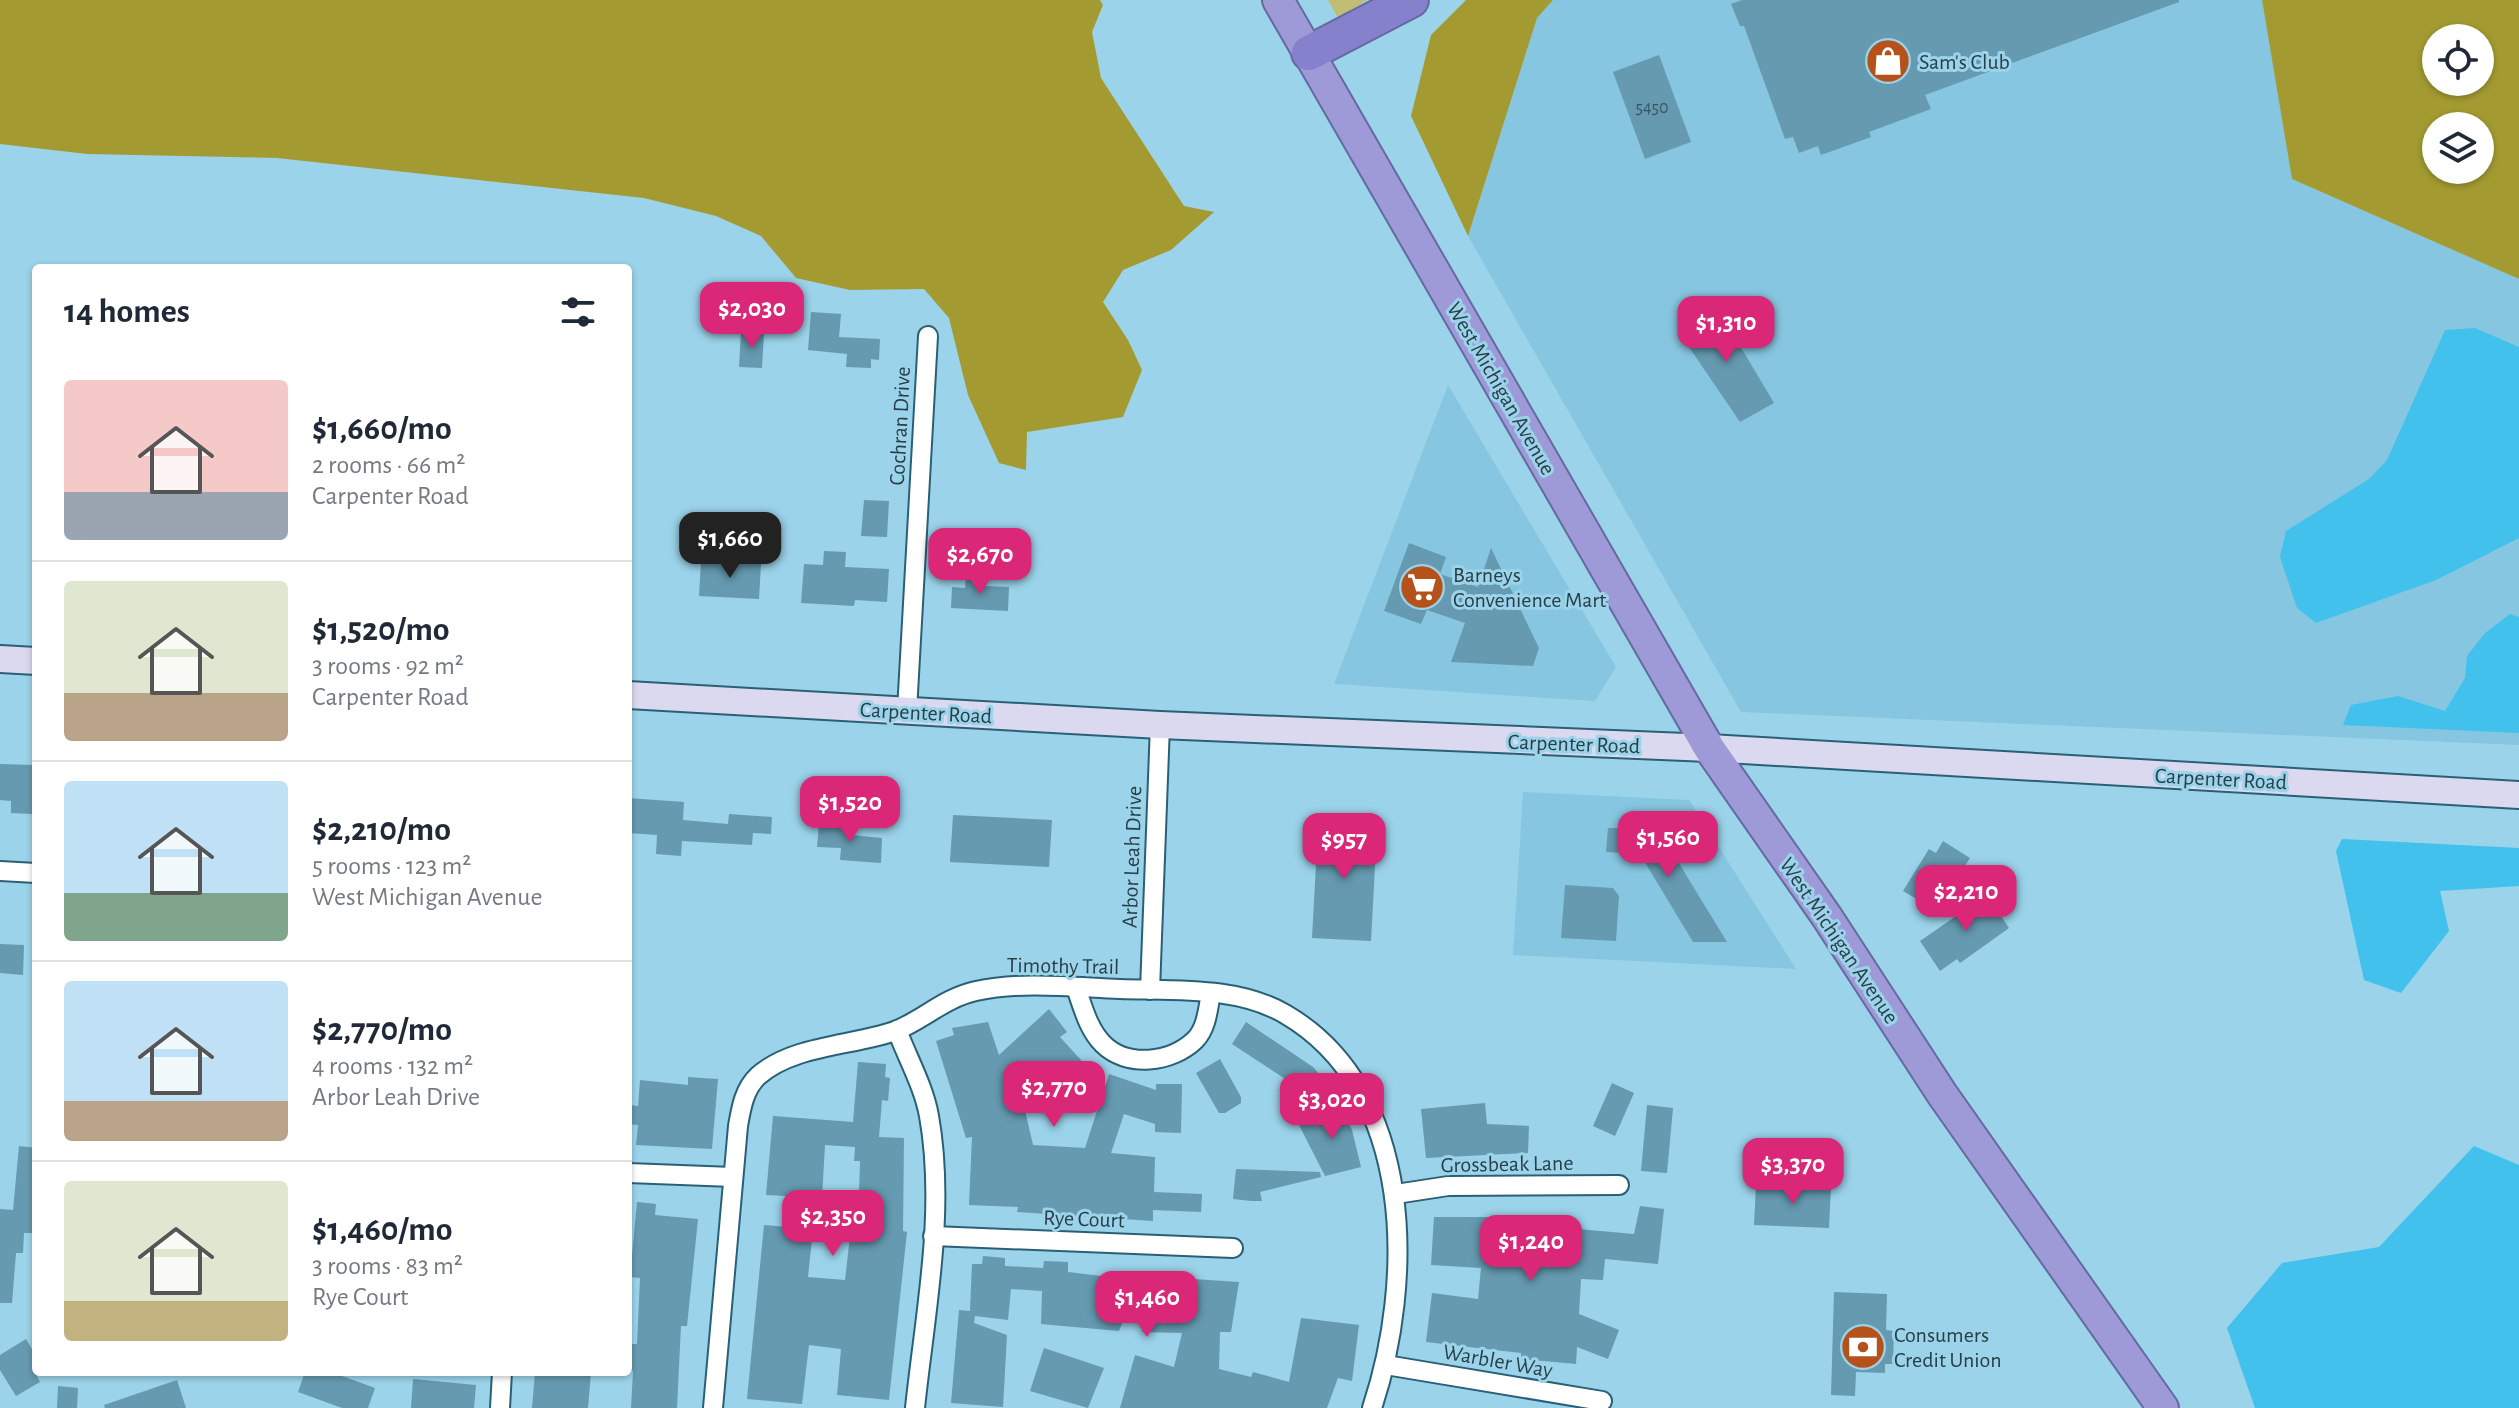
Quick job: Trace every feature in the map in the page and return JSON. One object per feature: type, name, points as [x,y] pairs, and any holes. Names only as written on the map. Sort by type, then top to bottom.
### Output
[{"type":"highway","name":"West Michigan Avenue","points":[[1278,0],[1709,748],[1827,917],[1942,1094],[2163,1408]]},
{"type":"highway","points":[[1309,53],[1411,0]]},
{"type":"main road","points":[[0,659],[32,661]]},
{"type":"main road","name":"Carpenter Road","points":[[632,695],[1160,725],[1709,748],[2519,795]]},
{"type":"street","name":"Cochran Drive","points":[[907,711],[928,336]]},
{"type":"street","name":"Arbor Leah Drive","points":[[1150,990],[1160,725]]},
{"type":"street","points":[[0,871],[32,873]]},
{"type":"street","name":"Timothy Trail","points":[[713,1408],[733,1177],[744,1099],[757,1077],[779,1063],[897,1030],[938,1004],[973,992],[1014,985],[1235,995],[1284,1013],[1319,1039],[1358,1084],[1380,1134],[1396,1194],[1393,1321],[1386,1365],[1372,1408]]},
{"type":"street","points":[[1076,988],[1089,1023],[1104,1044],[1124,1058],[1148,1060],[1175,1053],[1195,1039],[1205,1024],[1211,993]]},
{"type":"street","points":[[897,1030],[929,1113],[934,1165],[933,1236],[915,1408]]},
{"type":"street","points":[[632,1173],[733,1177]]},
{"type":"street","name":"Grossbeak Lane","points":[[1396,1194],[1448,1186],[1619,1185]]},
{"type":"street","name":"Rye Court","points":[[933,1236],[1233,1248]]},
{"type":"street","name":"Warbler Way","points":[[1386,1365],[1602,1401]]},
{"type":"street","points":[[500,1408],[502,1376]]},
{"type":"shaded area","points":[[0,0],[1100,0],[1103,5],[1092,32],[1101,78],[1184,206],[1214,212],[1171,250],[1123,270],[1103,302],[1128,340],[1142,370],[1123,417],[1027,432],[1026,470],[999,463],[968,395],[949,318],[924,289],[850,290],[796,278],[761,236],[716,216],[644,198],[277,158],[87,154],[0,144]]},
{"type":"shaded area","points":[[1328,0],[1367,0],[1338,18]]},
{"type":"shaded area","points":[[1466,0],[1553,0],[1537,18],[1468,236],[1411,116],[1431,35]]},
{"type":"shaded area","points":[[1553,0],[2262,0],[2292,179],[2519,279],[2519,745],[1741,712],[1468,236],[1537,17]]},
{"type":"shaded area","points":[[2262,0],[2519,0],[2519,279],[2292,179]]},
{"type":"shaded area","points":[[2475,328],[2519,347],[2519,538],[2436,580],[2316,623],[2297,608],[2280,557],[2286,531],[2369,479],[2387,460],[2445,330]]},
{"type":"shaded area","points":[[1448,385],[1616,667],[1595,701],[1334,684]]},
{"type":"shaded area","points":[[2510,614],[2519,617],[2519,733],[2343,725],[2351,705],[2398,696],[2445,711],[2465,678],[2467,656],[2485,633]]},
{"type":"shaded area","points":[[1523,792],[1689,800],[1796,969],[1513,955]]},
{"type":"shaded area","points":[[2342,839],[2519,848],[2519,886],[2440,891],[2449,931],[2401,993],[2364,980],[2336,851]]},
{"type":"shaded area","points":[[2474,1146],[2519,1165],[2519,1408],[2255,1408],[2227,1328],[2282,1263],[2379,1247]]},
{"type":"building","name":"Sam's Club","points":[[1742,0],[2179,2],[1925,95],[1931,109],[1869,132],[1871,137],[1821,155],[1818,146],[1799,153],[1793,137],[1785,139],[1744,26],[1740,26],[1731,4]]},
{"type":"building","points":[[1659,55],[1691,142],[1645,159],[1613,72]]},
{"type":"building","points":[[1717,307],[1774,403],[1740,422],[1678,331]]},
{"type":"building","points":[[811,312],[841,314],[839,337],[880,339],[879,360],[871,359],[871,368],[846,367],[847,354],[808,350]]},
{"type":"building","points":[[741,332],[764,333],[762,368],[739,367]]},
{"type":"building","points":[[864,500],[889,501],[887,537],[861,536]]},
{"type":"building","points":[[1409,543],[1446,557],[1440,574],[1478,587],[1491,548],[1539,648],[1533,666],[1451,662],[1465,623],[1427,610],[1421,624],[1384,611]]},
{"type":"building","points":[[824,551],[846,552],[845,567],[889,569],[887,602],[855,600],[854,606],[801,603],[804,564],[823,565]]},
{"type":"building","points":[[701,562],[761,564],[759,599],[699,596]]},
{"type":"building","points":[[966,576],[984,577],[984,586],[1009,587],[1008,611],[951,608],[952,587],[965,588]]},
{"type":"building","points":[[0,764],[32,765],[32,814],[11,813],[11,801],[0,800]]},
{"type":"building","points":[[632,798],[684,802],[683,820],[728,824],[729,814],[772,817],[771,834],[753,833],[752,845],[682,841],[681,856],[656,854],[657,835],[632,833]]},
{"type":"building","points":[[953,815],[1052,820],[1049,867],[950,862]]},
{"type":"building","points":[[1322,818],[1372,821],[1370,848],[1376,848],[1371,941],[1312,938],[1317,846],[1321,846]]},
{"type":"building","points":[[819,823],[852,826],[851,835],[882,838],[881,863],[840,860],[841,848],[817,847]]},
{"type":"building","points":[[1608,828],[1658,829],[1727,942],[1693,942],[1640,854],[1606,852]]},
{"type":"building","points":[[1943,841],[1970,858],[1937,911],[1903,891],[1929,849],[1936,853]]},
{"type":"building","points":[[1565,885],[1613,888],[1619,896],[1616,941],[1561,938]]},
{"type":"building","points":[[1991,892],[2002,907],[1997,910],[2009,928],[1960,963],[1957,959],[1940,971],[1920,941]]},
{"type":"building","points":[[0,944],[24,945],[23,975],[0,973]]},
{"type":"building","points":[[1049,1009],[1067,1032],[1060,1037],[1091,1071],[1050,1108],[1016,1071],[1033,1145],[1085,1148],[1109,1074],[1156,1090],[1156,1084],[1182,1084],[1181,1133],[1155,1132],[1155,1124],[1124,1114],[1111,1153],[1155,1157],[1154,1192],[1202,1194],[1201,1212],[1153,1210],[1153,1221],[1017,1212],[1018,1207],[969,1205],[972,1137],[966,1138],[936,1041],[954,1035],[952,1028],[988,1022],[999,1055]]},
{"type":"building","points":[[1246,1022],[1313,1067],[1321,1076],[1302,1090],[1232,1044]]},
{"type":"building","points":[[1220,1059],[1241,1097],[1241,1103],[1225,1113],[1219,1113],[1196,1073]]},
{"type":"building","points":[[858,1062],[886,1064],[885,1077],[890,1078],[888,1101],[882,1100],[879,1137],[904,1138],[903,1231],[907,1232],[889,1400],[837,1395],[841,1349],[809,1345],[802,1404],[747,1399],[764,1225],[813,1229],[808,1277],[845,1280],[851,1227],[858,1228],[860,1161],[854,1161],[855,1147],[825,1145],[822,1198],[766,1195],[773,1116],[853,1122]]},
{"type":"building","points":[[688,1077],[718,1079],[712,1149],[636,1145],[638,1125],[632,1124],[632,1105],[638,1106],[640,1080],[688,1085]]},
{"type":"building","points":[[1612,1083],[1634,1093],[1615,1136],[1593,1126]]},
{"type":"building","points":[[1485,1103],[1487,1124],[1529,1126],[1528,1153],[1426,1158],[1421,1109]]},
{"type":"building","points":[[1339,1104],[1352,1130],[1361,1167],[1325,1176],[1299,1125]]},
{"type":"building","points":[[1647,1105],[1673,1108],[1667,1173],[1641,1171]]},
{"type":"building","points":[[19,1146],[32,1148],[32,1233],[24,1233],[23,1253],[16,1253],[12,1303],[0,1303],[0,1209],[13,1210]]},
{"type":"building","points":[[1236,1169],[1320,1172],[1321,1177],[1260,1192],[1262,1201],[1252,1201],[1233,1199]]},
{"type":"building","points":[[1756,1185],[1831,1187],[1829,1228],[1754,1225]]},
{"type":"building","points":[[637,1202],[656,1204],[655,1215],[698,1219],[687,1326],[681,1326],[677,1408],[631,1408],[632,1344],[637,1344],[640,1278],[632,1277]]},
{"type":"building","points":[[1640,1206],[1664,1209],[1658,1264],[1605,1259],[1603,1280],[1581,1279],[1579,1314],[1619,1330],[1608,1359],[1577,1347],[1576,1364],[1521,1359],[1521,1353],[1426,1342],[1432,1293],[1478,1299],[1481,1268],[1431,1265],[1434,1217],[1556,1217],[1556,1227],[1634,1234]]},
{"type":"building","points":[[983,1256],[1005,1258],[1005,1266],[1043,1268],[1044,1261],[1068,1262],[1068,1272],[1118,1278],[1118,1274],[1239,1282],[1231,1332],[1220,1332],[1219,1369],[1251,1377],[1253,1372],[1289,1382],[1301,1318],[1359,1325],[1352,1381],[1338,1378],[1327,1408],[1120,1408],[1135,1355],[1174,1367],[1182,1333],[1142,1332],[1149,1308],[1131,1301],[1119,1331],[1041,1324],[1042,1291],[1011,1289],[1008,1320],[975,1316],[974,1323],[1007,1335],[1003,1407],[951,1403],[959,1310],[970,1311],[972,1264],[982,1264]]},
{"type":"building","name":"Consumers Credit Union","points":[[1834,1292],[1887,1294],[1886,1330],[1894,1331],[1893,1364],[1885,1364],[1885,1373],[1856,1372],[1855,1396],[1831,1395]]},
{"type":"building","points":[[26,1339],[32,1349],[32,1376],[37,1376],[40,1382],[16,1396],[0,1370],[0,1355]]},
{"type":"building","points":[[1044,1348],[1104,1368],[1088,1408],[1030,1391]]},
{"type":"building","points":[[304,1376],[342,1376],[375,1388],[368,1408],[342,1408],[298,1392]]},
{"type":"building","points":[[535,1376],[591,1376],[588,1408],[532,1408]]},
{"type":"building","points":[[413,1379],[476,1385],[474,1408],[411,1408]]},
{"type":"building","points":[[177,1380],[186,1408],[105,1408],[104,1405]]},
{"type":"building","points":[[58,1386],[78,1388],[77,1408],[57,1408]]},
{"type":"place","name":"Sam's Club","points":[[1888,61]]},
{"type":"place","name":"Barneys Convenience Mart","points":[[1422,587]]},
{"type":"place","name":"Consumers Credit Union","points":[[1863,1347]]}]
